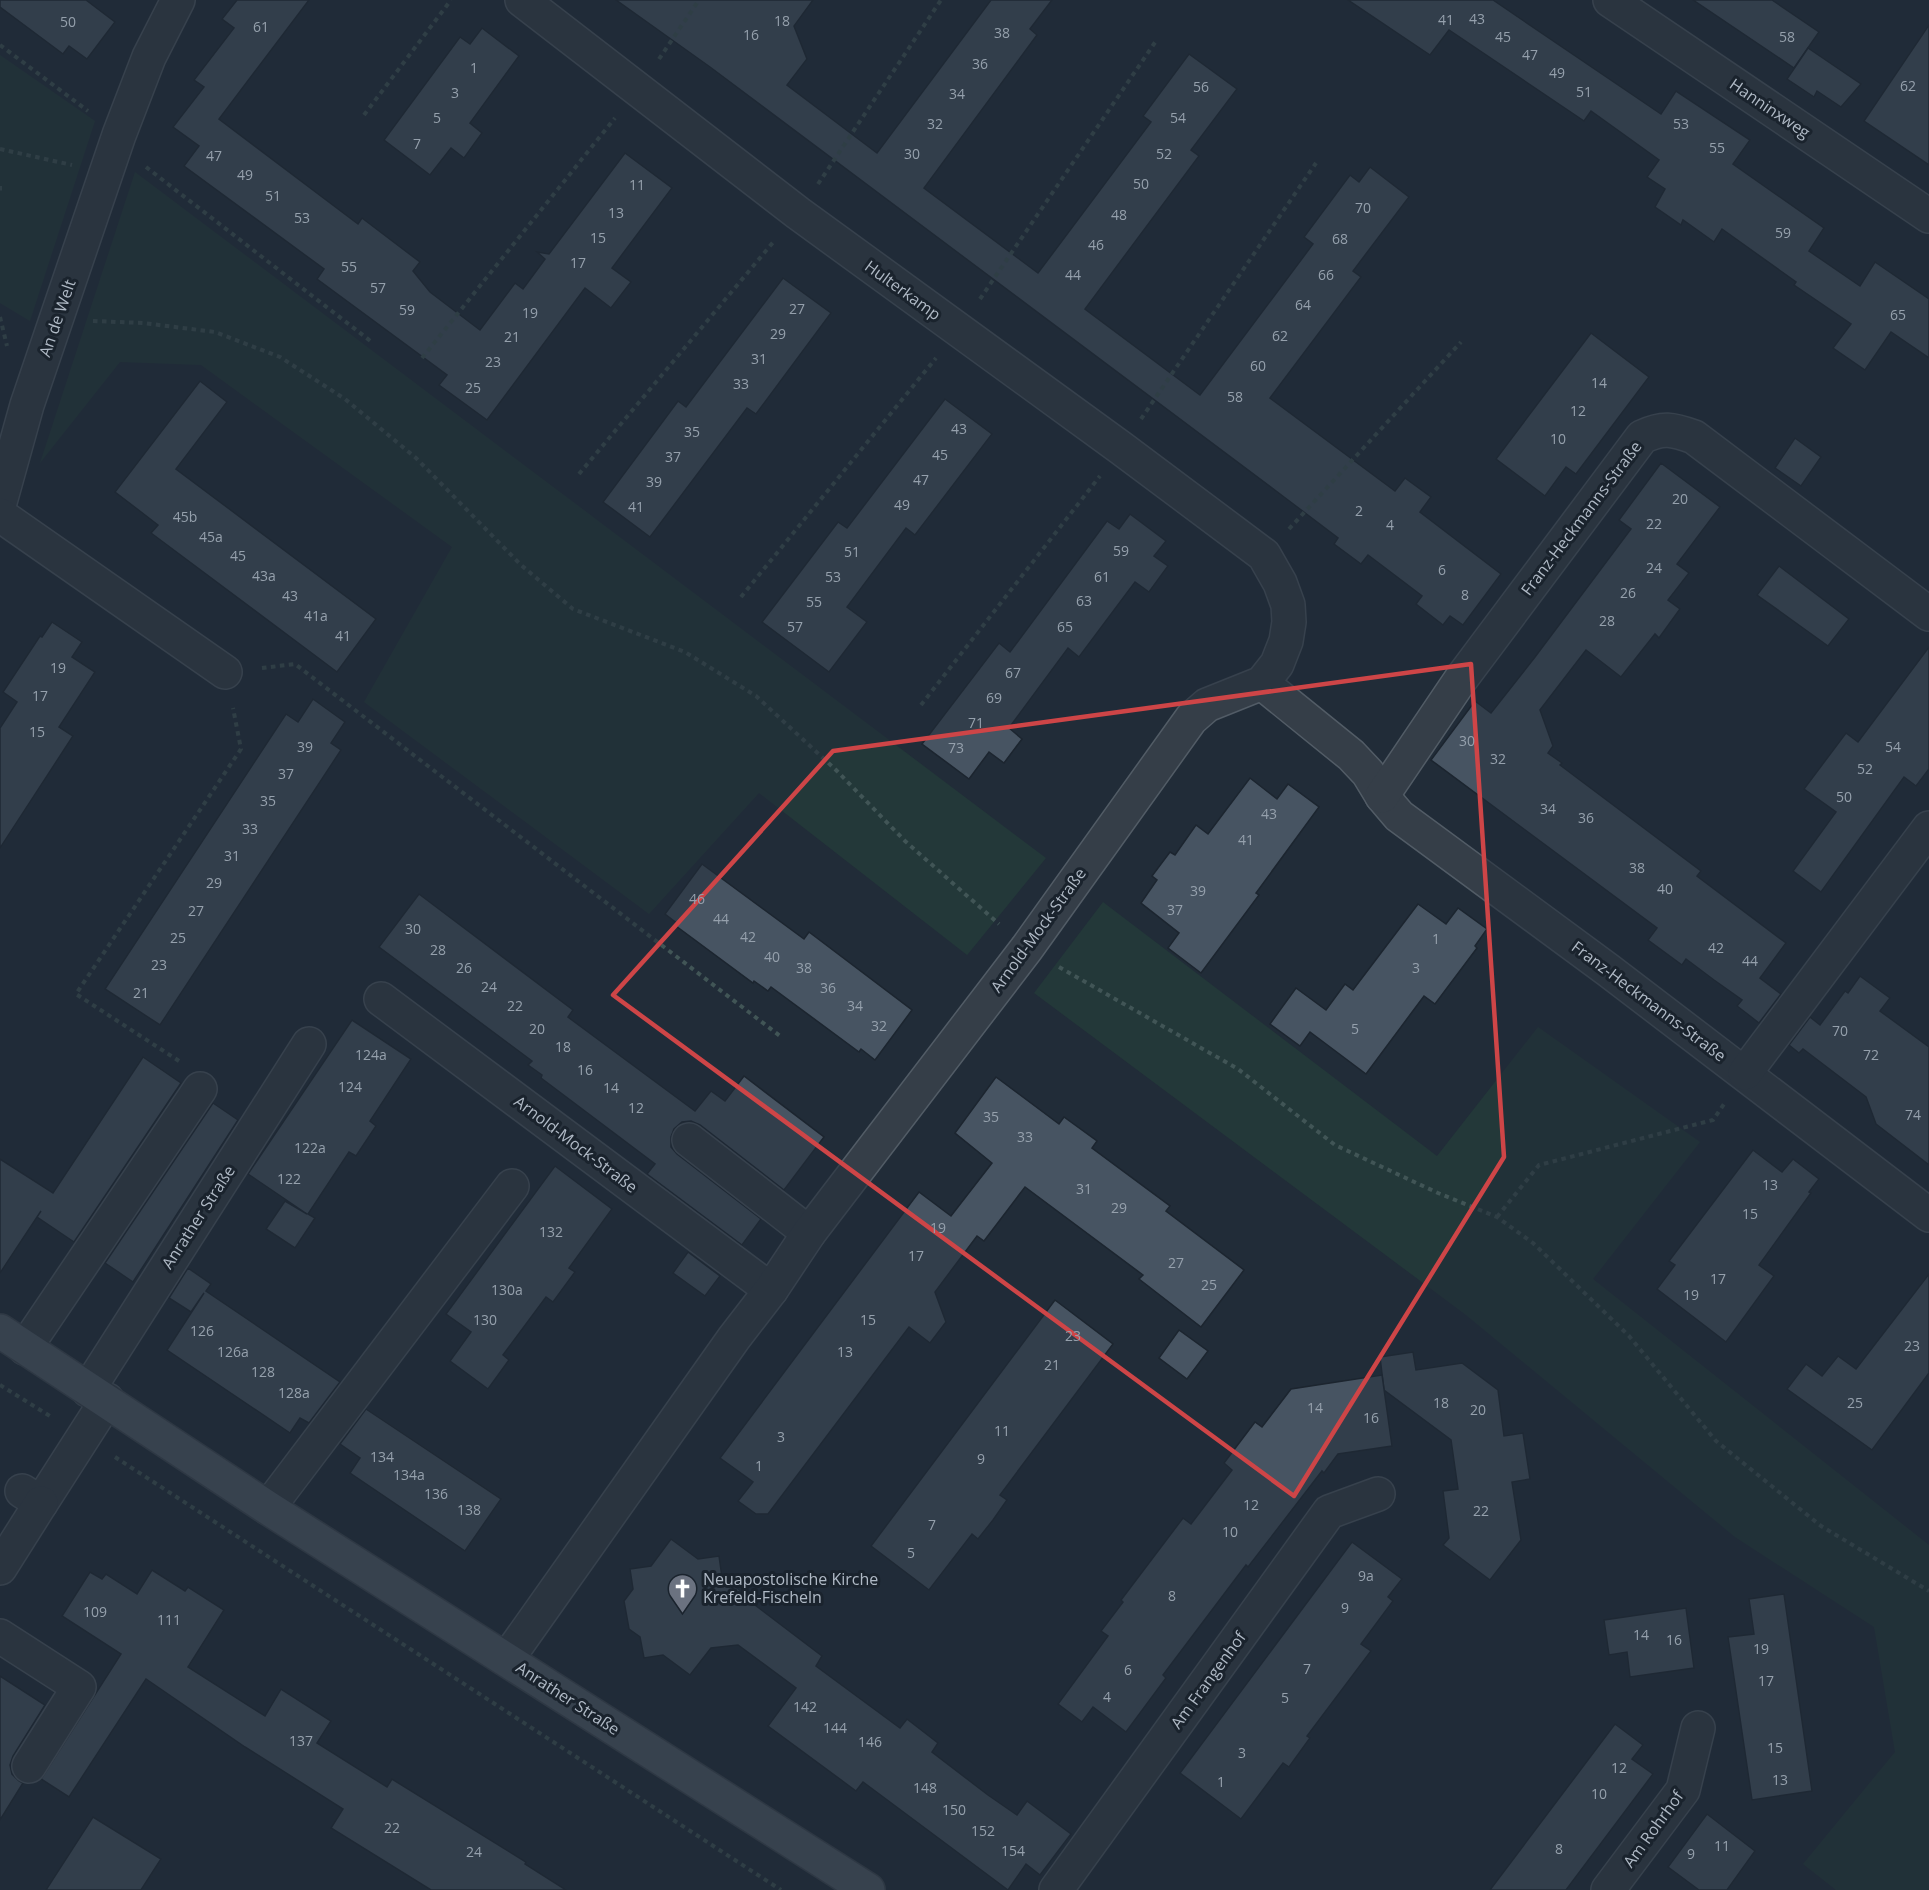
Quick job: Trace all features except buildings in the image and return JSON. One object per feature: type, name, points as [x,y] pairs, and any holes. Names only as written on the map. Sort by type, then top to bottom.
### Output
[{"type":"main road","name":"Anrather Straße","points":[[12,1340],[268,1508],[868,1890]]},
{"type":"street","name":"An de Welt","points":[[0,502],[27,405],[118,140],[149,57],[178,0]]},
{"type":"street","name":"Hulterkamp","points":[[522,0],[798,213],[1121,448],[1272,569]]},
{"type":"street","name":"Hanninxweg","points":[[1611,0],[1929,216]]},
{"type":"street","name":"Franz-Heckmanns-Straße","points":[[1382,796],[1461,680],[1614,474],[1642,437],[1657,430],[1676,430],[1694,436],[1929,614]]},
{"type":"street","points":[[0,515],[225,672]]},
{"type":"street","points":[[1262,682],[1277,664],[1286,641],[1289,622],[1288,605],[1272,569]]},
{"type":"street","name":"Franz-Heckmanns-Straße","points":[[1262,682],[1351,755],[1368,773],[1382,796],[1400,816],[1745,1073],[1929,1215]]},
{"type":"street","name":"Arnold-Mock-Straße","points":[[507,1659],[734,1338],[771,1290],[809,1233],[1027,948],[1191,718],[1207,705],[1262,682]]},
{"type":"street","points":[[1745,1073],[1929,828]]},
{"type":"street","name":"Arnold-Mock-Straße","points":[[381,999],[771,1290]]},
{"type":"street","name":"Anrather Straße","points":[[97,1395],[309,1044]]},
{"type":"street","points":[[12,1340],[193,1077]]},
{"type":"street","points":[[689,1140],[809,1233]]},
{"type":"street","points":[[268,1508],[512,1186]]},
{"type":"street","points":[[0,1568],[31,1497],[83,1437],[97,1395]]},
{"type":"street","name":"Am Frangenhof","points":[[1056,1890],[1329,1512],[1378,1494]]},
{"type":"street","points":[[0,1636],[85,1678],[29,1767]]},
{"type":"street","name":"Am Rohrhof","points":[[1608,1890],[1683,1790],[1698,1728]]},
{"type":"path","points":[[364,115],[451,0]]},
{"type":"path","points":[[422,358],[638,89],[699,0]]},
{"type":"path","points":[[579,474],[798,213],[941,0]]},
{"type":"path","points":[[0,45],[374,343]]},
{"type":"path","points":[[0,149],[80,167],[107,177]]},
{"type":"path","points":[[0,186],[0,195]]},
{"type":"path","points":[[1272,569],[1461,342]]},
{"type":"path","points":[[295,664],[780,1036]]},
{"type":"path","points":[[193,1077],[76,994],[241,749],[225,672]]},
{"type":"path","points":[[1497,1217],[1539,1165],[1713,1120],[1745,1073]]},
{"type":"path","points":[[0,1385],[434,1663],[781,1890]]},
{"type":"highlighted area","points":[[1471,664],[1504,1157],[1294,1496],[613,995],[833,751]]},
{"type":"green space","points":[[0,55],[95,121],[30,321],[0,303]]},
{"type":"green space","points":[[135,172],[1046,858],[968,954],[759,793],[649,914],[364,702],[452,547],[201,365],[120,362],[40,463]]},
{"type":"green space","points":[[1103,902],[1437,1156],[1538,1027],[1700,1142],[1593,1279],[1929,1545],[1929,1890],[1836,1890],[1803,1864],[1895,1752],[1874,1627],[1735,1537],[1466,1315],[1034,993]]},
{"type":"place","name":"Neuapostolische Kirche Krefeld-Fischeln","points":[[682,1614]]}]
